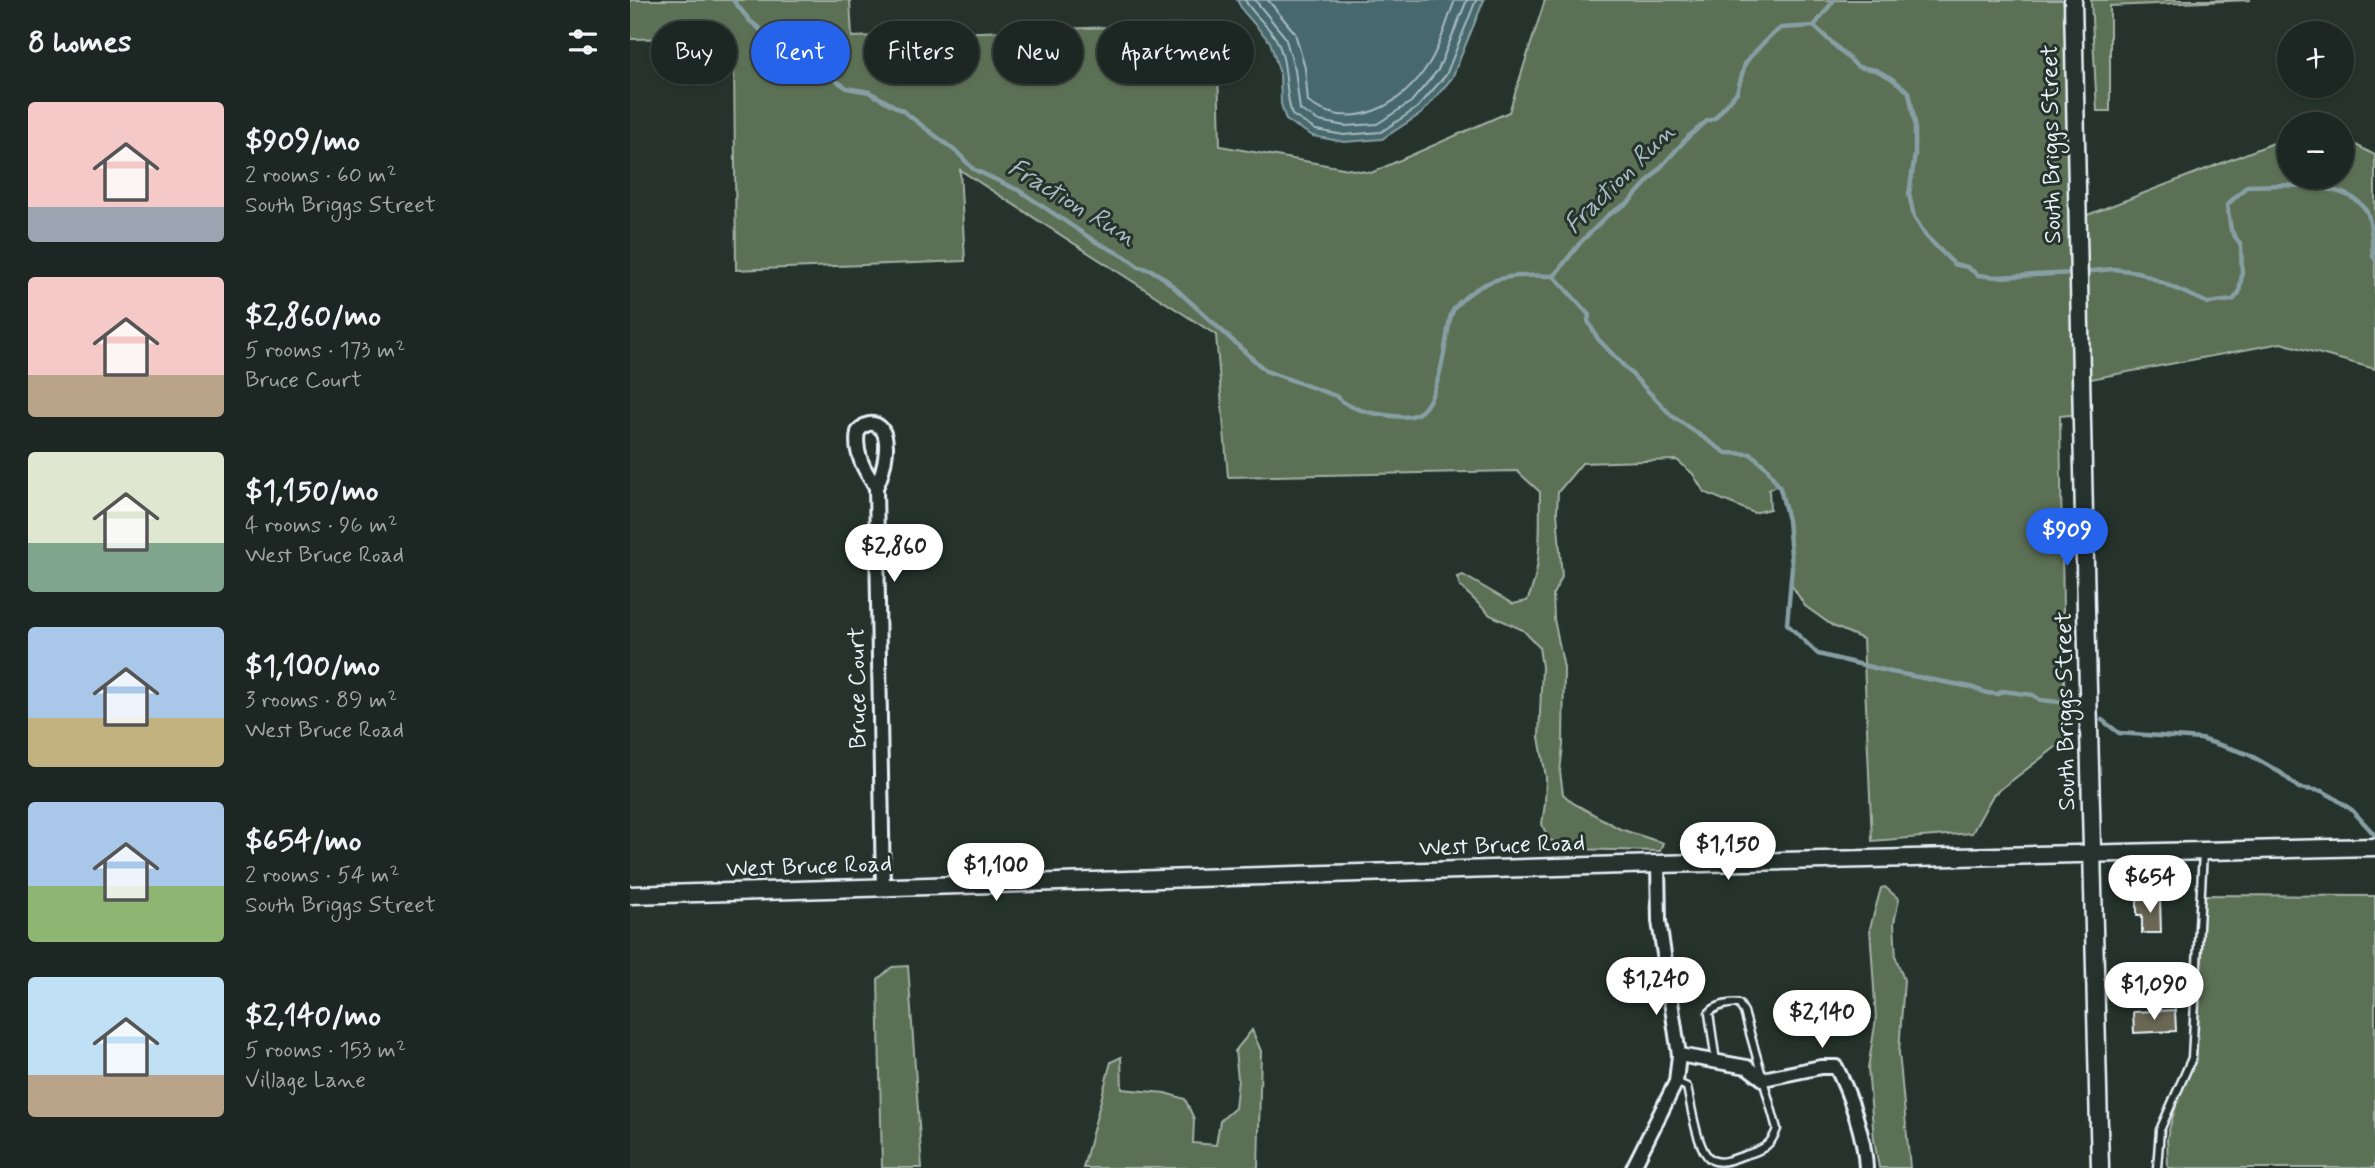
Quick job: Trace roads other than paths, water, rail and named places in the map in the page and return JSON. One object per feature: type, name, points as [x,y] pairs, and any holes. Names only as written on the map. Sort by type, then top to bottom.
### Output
[{"type":"street","name":"South Briggs Street","points":[[2073,0],[2077,283],[2100,1168]]},
{"type":"street","name":"Bruce Court","points":[[876,487],[883,888]]},
{"type":"street","name":"West Bruce Road","points":[[630,895],[1658,864],[2375,846]]},
{"type":"street","points":[[1633,1168],[1676,1082],[1679,1055],[1659,921],[1658,864]]},
{"type":"street","points":[[1679,1055],[1747,1067],[1763,1079],[1821,1066],[1836,1067],[1848,1095],[1865,1155],[1866,1168]]},
{"type":"lane","points":[[2157,1168],[2160,1130],[2192,1058],[2203,850]]},
{"type":"lane","points":[[1676,1082],[1687,1087],[1702,1147],[1712,1160],[1724,1162],[1764,1150],[1773,1140],[1777,1129],[1744,1012],[1739,1004],[1712,1009],[1709,1013],[1716,1062]]},
{"type":"water","points":[[1237,0],[1484,0],[1452,78],[1422,113],[1382,139],[1344,142],[1313,136],[1286,120],[1281,104],[1280,74],[1270,42]]},
{"type":"waterway","name":"Fraction Run","points":[[733,0],[750,21],[766,34],[847,88],[869,92],[903,111],[958,153],[973,169],[1020,191],[1096,242],[1164,278],[1266,371],[1336,396],[1359,410],[1397,416],[1417,414],[1424,409],[1434,391],[1451,316],[1456,306],[1489,282],[1513,276],[1554,276]]},
{"type":"waterway","points":[[1814,26],[1834,0]]},
{"type":"waterway","name":"Fraction Run","points":[[1554,276],[1580,243],[1608,215],[1629,202],[1689,136],[1715,118],[1737,92],[1745,64],[1770,36],[1781,28],[1814,26],[1858,67],[1876,70],[1909,92],[1915,124],[1915,154],[1909,194],[1914,217],[1926,236],[1954,264],[1967,267],[1978,275],[1997,277],[2074,273]]},
{"type":"waterway","name":"Fraction Run","points":[[2083,272],[2113,269],[2138,272],[2208,303],[2233,300],[2239,293],[2242,274],[2241,246],[2231,230],[2227,205],[2247,186],[2312,187],[2346,194],[2358,202],[2369,216],[2375,259]]},
{"type":"waterway","points":[[1554,276],[1589,315],[1588,321],[1598,339],[1672,416],[1726,453],[1751,454],[1766,467],[1780,488],[1788,520],[1792,567],[1787,624],[1818,654],[1891,672],[1971,687],[1987,693],[1998,694],[2003,691],[2033,695],[2040,700],[2080,704]]},
{"type":"waterway","points":[[2102,720],[2119,733],[2201,739],[2248,754],[2281,773],[2299,788],[2322,791],[2333,797],[2352,810],[2375,837]]}]
